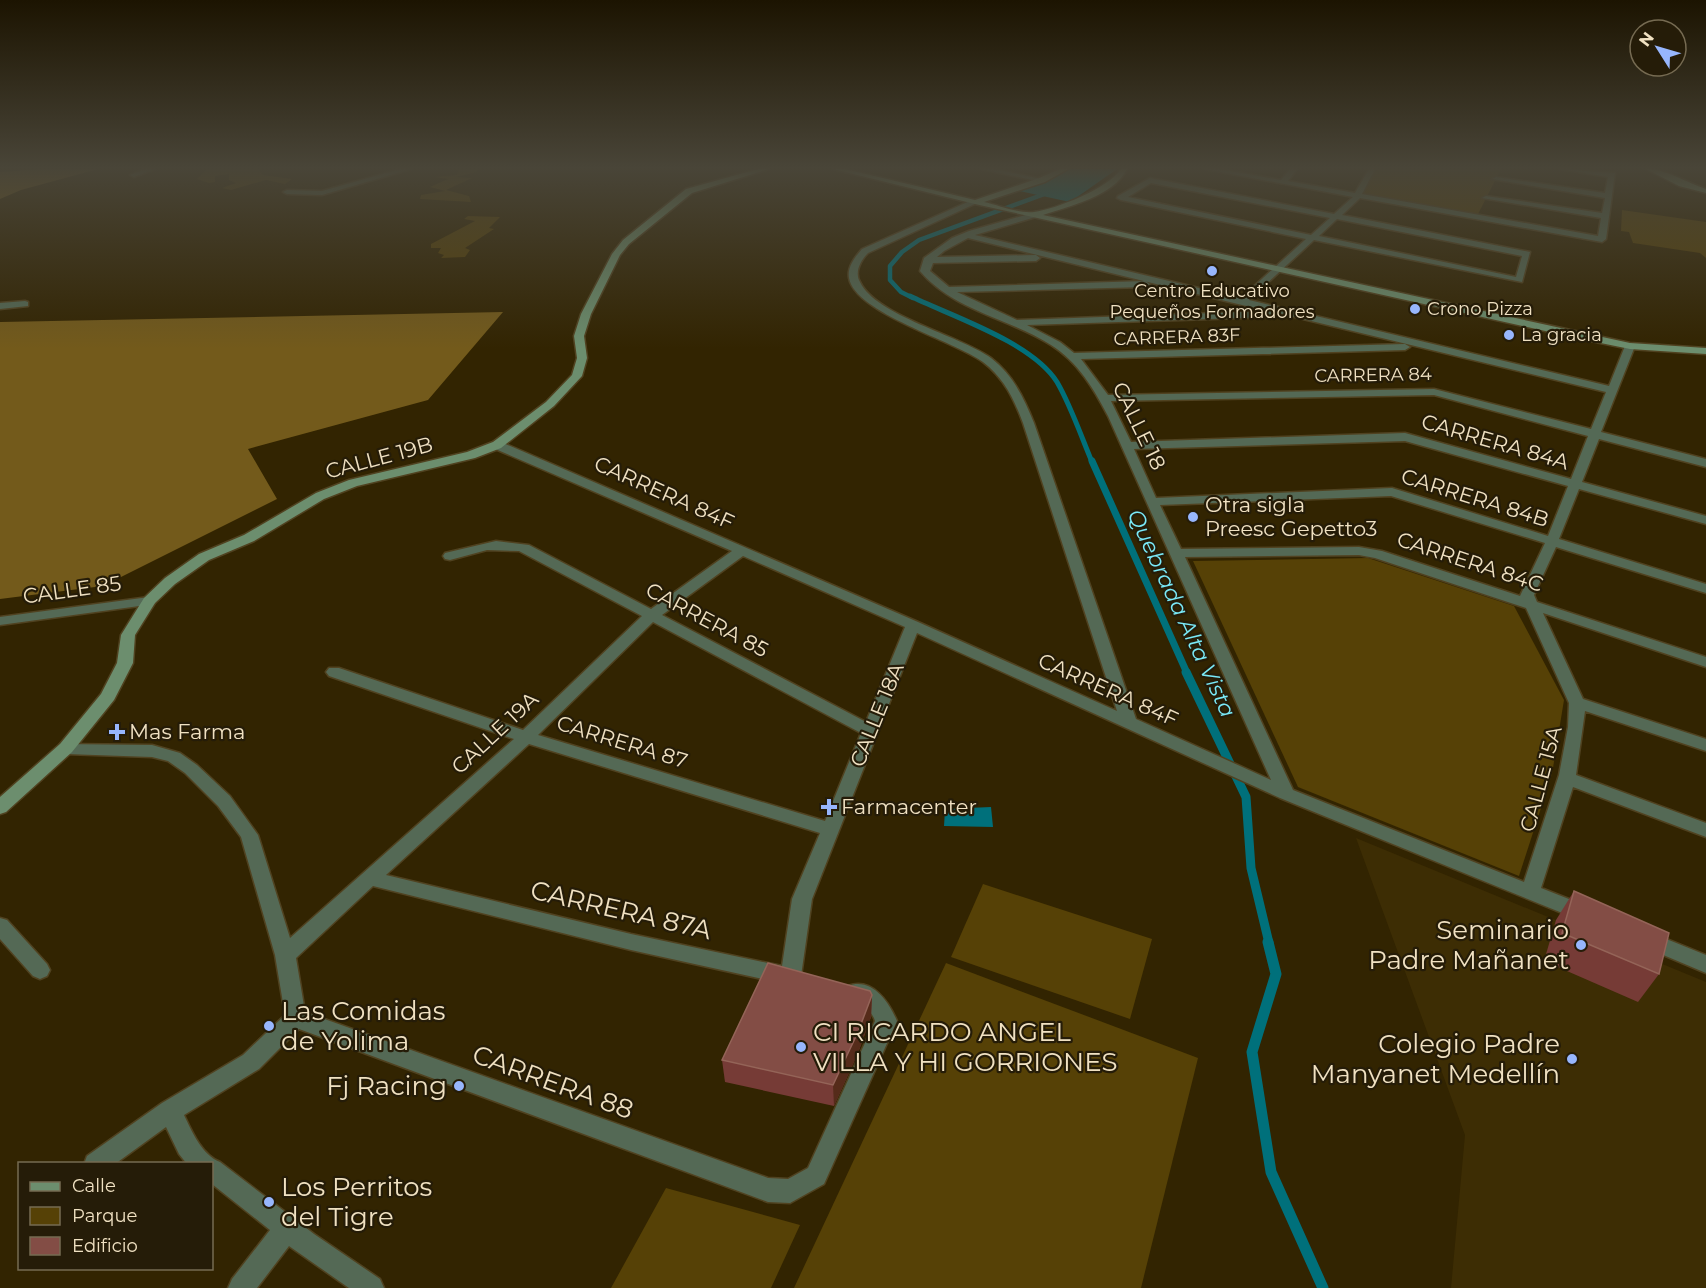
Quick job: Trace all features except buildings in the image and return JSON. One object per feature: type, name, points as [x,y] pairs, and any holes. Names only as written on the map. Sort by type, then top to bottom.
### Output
[{"type":"street","name":"CALLE 19B","points":[[0,807],[66,748],[108,696],[125,663],[128,635],[149,601],[170,581],[204,557],[249,537],[320,496],[353,483],[471,455],[497,445],[550,404],[577,376],[582,358],[579,336],[586,314],[615,254],[642,229]]},
{"type":"street","points":[[911,229],[865,251],[856,263],[854,280],[857,287],[879,305],[983,357],[1011,384],[1098,625],[1129,724]]},
{"type":"street","points":[[927,260],[938,250],[989,229]]},
{"type":"street","points":[[1101,229],[1630,346],[1706,351]]},
{"type":"street","points":[[1273,229],[1519,280],[1527,254],[1401,229]]},
{"type":"street","points":[[1242,302],[1320,229]]},
{"type":"street","points":[[1544,229],[1602,239],[1603,229]]},
{"type":"street","points":[[968,236],[1611,390]]},
{"type":"street","points":[[927,260],[1057,258]]},
{"type":"street","name":"CALLE 18","points":[[927,260],[925,271],[944,290],[1033,331],[1073,356],[1104,398],[1286,794]]},
{"type":"street","points":[[944,290],[1166,284]]},
{"type":"street","points":[[0,306],[25,304]]},
{"type":"street","points":[[1014,322],[1289,314]]},
{"type":"street","name":"CARRERA 83F","points":[[1073,356],[1426,346]]},
{"type":"street","points":[[1528,603],[1529,588],[1551,544],[1630,346]]},
{"type":"street","name":"CARRERA 84","points":[[1104,398],[1434,392],[1706,463]]},
{"type":"street","name":"CARRERA 84A","points":[[1126,446],[1405,437],[1706,520]]},
{"type":"street","name":"CARRERA 84F","points":[[497,445],[913,625],[1286,794],[1596,919]]},
{"type":"street","name":"CARRERA 84B","points":[[1152,502],[1392,492],[1551,544],[1706,589]]},
{"type":"street","name":"CARRERA 85","points":[[450,556],[488,544],[503,543],[524,548],[870,731]]},
{"type":"street","name":"CALLE 19A","points":[[285,955],[526,736],[652,615],[741,551]]},
{"type":"street","name":"CARRERA 84C","points":[[1177,553],[1359,551],[1377,554],[1706,662]]},
{"type":"street","name":"CALLE 85","points":[[0,621],[149,601]]},
{"type":"street","name":"CALLE 15A","points":[[1528,603],[1577,703],[1578,721],[1566,778],[1530,892]]},
{"type":"street","name":"CALLE 18A","points":[[791,976],[802,899],[913,625]]},
{"type":"street","name":"CARRERA 87","points":[[334,672],[526,736],[829,829]]},
{"type":"street","points":[[1577,703],[1706,745]]},
{"type":"street","points":[[66,748],[152,751],[174,757],[206,783],[249,835],[285,955],[296,1018],[251,1062],[170,1112],[98,1162]]},
{"type":"street","points":[[1566,778],[1706,830]]},
{"type":"street","name":"CARRERA 87A","points":[[370,878],[631,942],[814,982]]},
{"type":"street","points":[[0,926],[40,970]]},
{"type":"street","points":[[1629,932],[1706,964]]},
{"type":"street","name":"CARRERA 88","points":[[296,1018],[768,1190],[790,1191],[816,1176],[886,1020],[881,1005],[861,994],[837,988]]},
{"type":"street","points":[[170,1112],[187,1146],[201,1162]]},
{"type":"street","points":[[213,1171],[286,1229],[371,1288]]},
{"type":"street","points":[[241,1288],[286,1229]]},
{"type":"shaded area","points":[[503,312],[428,400],[248,449],[277,499],[103,586],[0,599],[0,322]]},
{"type":"shaded area","name":"Colegio Padre Manyanet Medellín","points":[[1356,838],[1706,982],[1706,1288],[1451,1288],[1465,1135]]},
{"type":"green space","points":[[459,229],[494,229],[465,248],[470,250],[465,257],[441,258],[444,255],[438,253],[441,248],[431,248],[431,244]]},
{"type":"green space","points":[[1621,229],[1706,229],[1706,258],[1700,253],[1633,243],[1629,232],[1621,231]]},
{"type":"green space","points":[[1368,558],[1514,606],[1564,700],[1552,774],[1519,876],[1298,787],[1193,561]]},
{"type":"green space","points":[[983,884],[1152,939],[1130,1019],[951,957]]},
{"type":"green space","points":[[946,963],[1198,1058],[1141,1288],[794,1288]]},
{"type":"green space","points":[[666,1188],[800,1225],[771,1288],[611,1288]]},
{"type":"water","points":[[991,807],[993,827],[944,826],[945,809]]},
{"type":"waterway","name":"Quebrada Alta Vista","points":[[913,298],[901,292],[890,280],[890,266],[902,252],[919,240],[949,229]]},
{"type":"waterway","name":"Quebrada Alta Vista","points":[[910,296],[1010,342],[1045,368],[1062,391],[1092,462]]},
{"type":"waterway","name":"Quebrada Alta Vista","points":[[1092,461],[1187,673]]},
{"type":"waterway","name":"Quebrada Alta Vista","points":[[1186,672],[1246,797],[1251,868],[1269,943]]},
{"type":"waterway","name":"Quebrada Alta Vista","points":[[1268,942],[1276,974],[1252,1052],[1271,1172],[1323,1288]]},
{"type":"place","name":"Centro Educativo Pequeños Formadores","points":[[1212,271]]},
{"type":"place","name":"Crono Pizza","points":[[1415,309]]},
{"type":"place","name":"La gracia","points":[[1509,335]]},
{"type":"place","name":"Otra sigla Preesc Gepetto3","points":[[1193,517]]},
{"type":"place","name":"Mas Farma","points":[[117,732]]},
{"type":"place","name":"Farmacenter","points":[[829,807]]},
{"type":"place","name":"Seminario Padre Mañanet","points":[[1581,945]]},
{"type":"place","name":"Las Comidas de Yolima","points":[[269,1026]]},
{"type":"place","name":"CI RICARDO ANGEL VILLA Y HI GORRIONES","points":[[801,1047]]},
{"type":"place","name":"Colegio Padre Manyanet Medellín","points":[[1572,1059]]},
{"type":"place","name":"Fj Racing","points":[[459,1086]]},
{"type":"place","name":"Los Perritos del Tigre","points":[[269,1202]]}]
